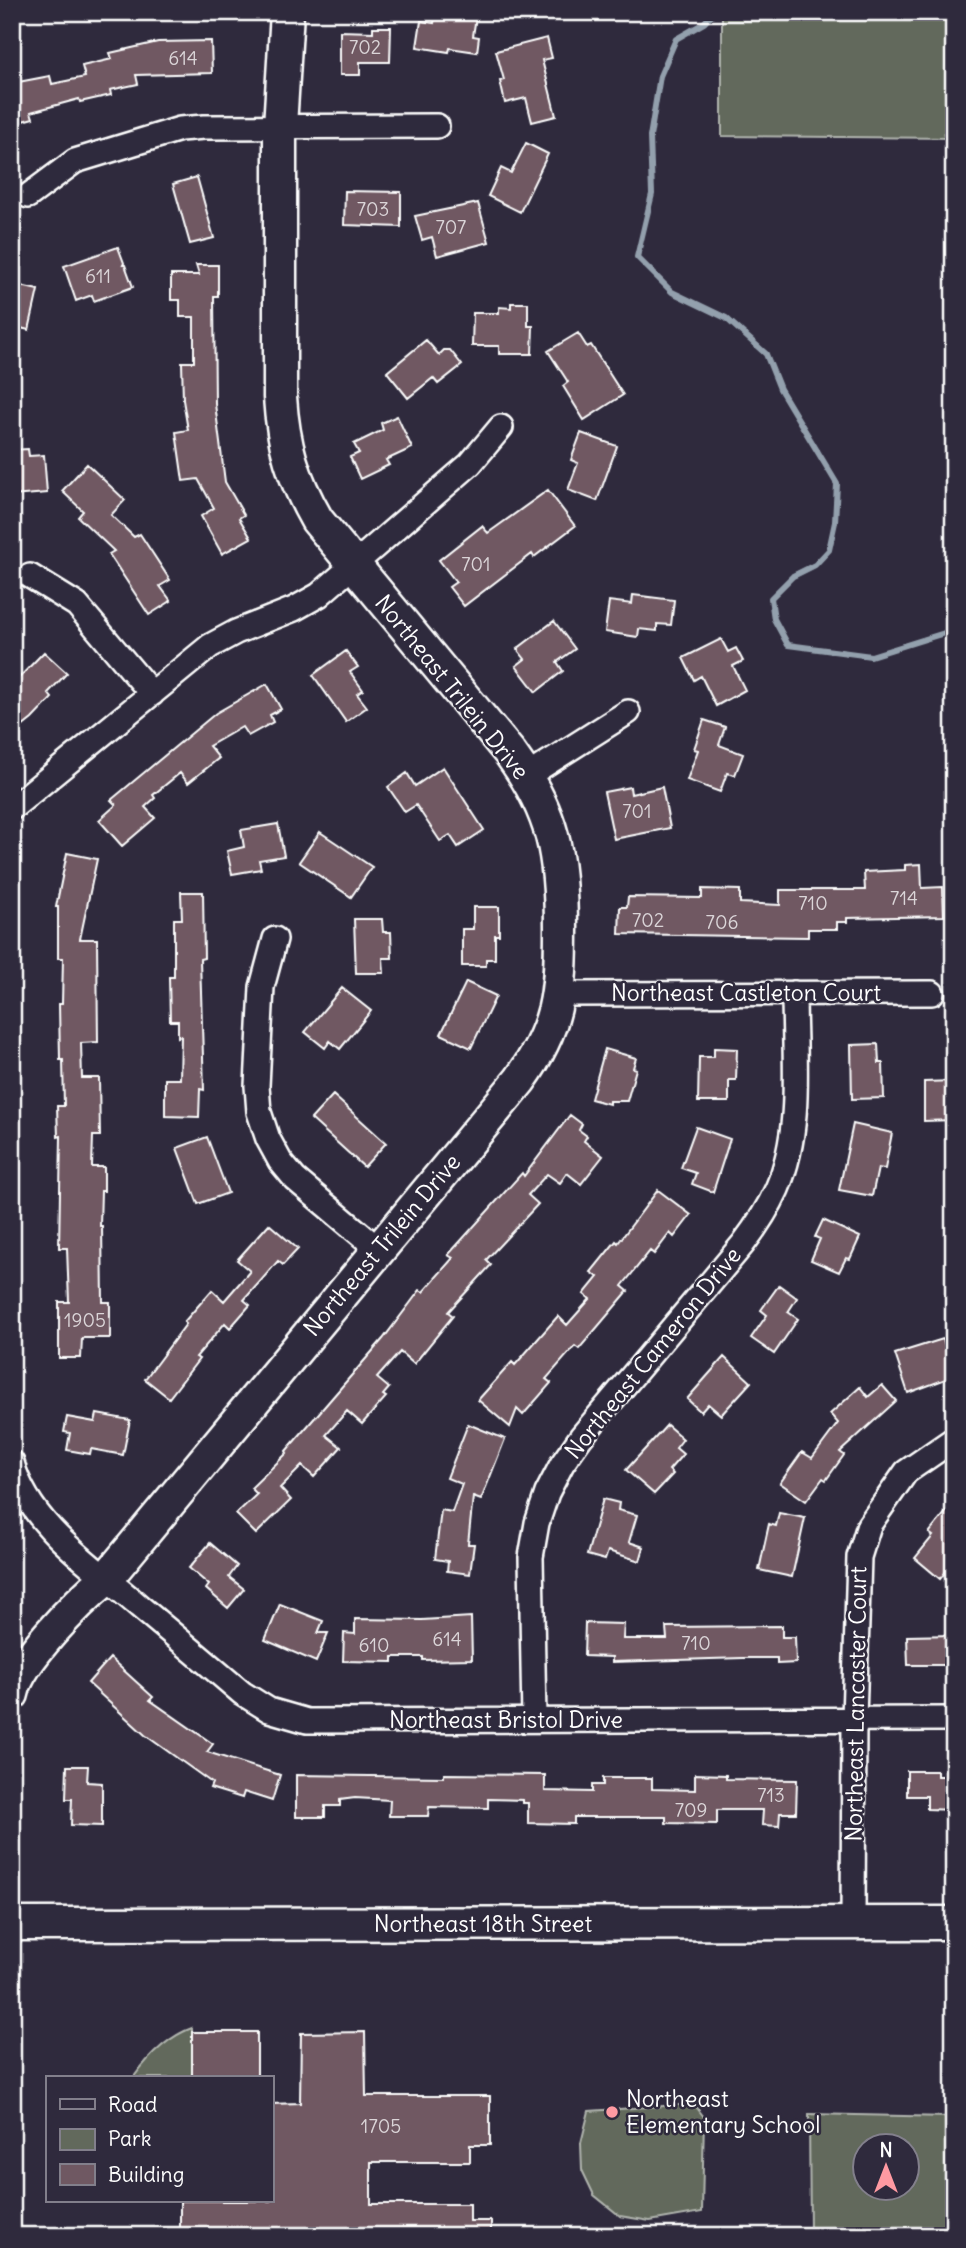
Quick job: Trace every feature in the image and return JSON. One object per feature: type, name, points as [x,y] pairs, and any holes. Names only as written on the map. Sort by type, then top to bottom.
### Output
[{"type":"street","name":"Northeast Trilein Drive","points":[[12,1694],[14,1685],[32,1656],[85,1596],[106,1578],[520,1080],[536,1058],[549,1031],[559,993],[560,876],[555,844],[545,811],[527,776],[317,520],[300,491],[290,462],[282,430],[280,397],[280,126],[287,12]]},
{"type":"street","points":[[28,196],[75,161],[180,129],[437,126]]},
{"type":"street","points":[[12,808],[210,646],[236,632],[294,610],[319,595],[470,464],[501,427]]},
{"type":"street","points":[[30,576],[77,605],[152,694]]},
{"type":"street","points":[[527,776],[628,712]]},
{"type":"street","points":[[275,939],[262,988],[257,1086],[259,1112],[268,1139],[280,1161],[295,1179],[378,1249]]},
{"type":"street","name":"Northeast Castleton Court","points":[[559,993],[932,993]]},
{"type":"street","name":"Northeast Cameron Drive","points":[[534,1719],[531,1557],[537,1523],[547,1493],[562,1464],[581,1437],[743,1244],[762,1218],[777,1188],[788,1157],[793,1127],[794,993]]},
{"type":"street","name":"Northeast Lancaster Court","points":[[853,1923],[854,1719],[859,1557],[869,1525],[906,1472],[954,1438]]},
{"type":"street","name":"Northeast Bristol Drive","points":[[12,1464],[16,1479],[36,1510],[69,1547],[242,1693],[269,1710],[307,1721],[954,1719]]},
{"type":"street","name":"Northeast 18th Street","points":[[12,1924],[954,1923]]},
{"type":"green space","points":[[722,12],[954,12],[954,138],[722,136]]},
{"type":"green space","points":[[192,2028],[192,2076],[135,2076],[159,2048]]},
{"type":"green space","points":[[694,2104],[704,2117],[702,2212],[650,2221],[620,2216],[594,2195],[582,2170],[581,2143],[589,2111]]},
{"type":"green space","points":[[809,2114],[950,2117],[951,2236],[810,2236]]},
{"type":"building","points":[[436,12],[456,12],[456,15],[476,17],[473,36],[479,37],[477,52],[450,48],[449,52],[417,47],[421,21],[434,23]]},
{"type":"building","points":[[373,27],[391,27],[390,62],[360,62],[360,75],[340,75],[340,31],[373,32]]},
{"type":"building","points":[[547,38],[552,58],[542,60],[556,116],[532,122],[526,98],[505,103],[500,81],[504,80],[496,51]]},
{"type":"building","points":[[211,41],[212,73],[136,75],[138,84],[110,90],[111,95],[80,102],[79,99],[31,112],[33,118],[12,124],[12,100],[17,99],[13,83],[50,76],[52,84],[85,77],[82,66],[112,59],[110,53],[158,42]]},
{"type":"building","points":[[526,143],[548,154],[520,212],[488,196],[501,168],[511,173]]},
{"type":"building","points":[[197,177],[214,238],[190,244],[173,184]]},
{"type":"building","points":[[345,191],[401,192],[401,227],[344,225]]},
{"type":"building","points":[[478,203],[489,242],[437,256],[432,237],[422,240],[415,216]]},
{"type":"building","points":[[118,247],[133,287],[94,301],[92,295],[76,301],[64,266]]},
{"type":"building","points":[[196,265],[218,265],[218,296],[214,296],[215,404],[225,482],[244,515],[239,518],[251,538],[222,554],[201,516],[214,508],[198,479],[183,481],[176,432],[188,430],[183,400],[182,362],[194,362],[194,317],[180,317],[180,300],[171,300],[171,275],[199,275]]},
{"type":"building","points":[[12,284],[38,290],[29,330],[12,326]]},
{"type":"building","points":[[511,303],[528,303],[528,326],[533,326],[532,354],[499,354],[499,346],[472,346],[473,313],[499,313],[499,307],[511,308]]},
{"type":"building","points":[[578,333],[587,347],[591,345],[623,395],[584,420],[563,386],[568,382],[548,351]]},
{"type":"building","points":[[426,340],[439,355],[444,350],[450,350],[462,365],[438,384],[433,378],[408,398],[387,372]]},
{"type":"building","points":[[397,416],[412,448],[386,460],[389,465],[360,479],[350,457],[359,453],[354,444],[383,430],[381,423]]},
{"type":"building","points":[[581,433],[617,446],[597,501],[568,490],[578,463],[571,460]]},
{"type":"building","points":[[28,449],[29,456],[44,455],[47,493],[12,496],[12,450]]},
{"type":"building","points":[[87,464],[125,500],[111,515],[134,537],[140,534],[170,580],[160,586],[171,601],[149,615],[109,554],[114,551],[78,517],[83,511],[62,491]]},
{"type":"building","points":[[548,490],[575,526],[534,557],[532,554],[464,606],[449,587],[456,582],[439,560],[482,526],[488,533]]},
{"type":"building","points":[[633,595],[674,600],[671,625],[657,624],[657,631],[639,629],[638,637],[605,632],[609,601],[632,604]]},
{"type":"building","points":[[554,621],[575,649],[557,662],[563,671],[536,692],[516,666],[525,659],[517,649]]},
{"type":"building","points":[[721,639],[728,652],[736,648],[743,661],[733,666],[745,690],[716,706],[701,676],[694,680],[683,658]]},
{"type":"building","points":[[346,651],[358,667],[350,672],[363,690],[357,694],[367,707],[346,722],[313,675]]},
{"type":"building","points":[[44,652],[67,673],[48,693],[52,698],[12,735],[12,685]]},
{"type":"building","points":[[267,684],[281,709],[270,715],[273,722],[248,736],[242,727],[209,746],[219,758],[188,783],[180,773],[153,795],[155,798],[145,807],[155,818],[122,846],[99,820],[116,805],[111,800],[216,713]]},
{"type":"building","points":[[704,720],[725,727],[719,745],[743,754],[735,775],[727,773],[720,792],[687,780],[698,750],[694,749]]},
{"type":"building","points":[[443,767],[484,830],[458,847],[450,835],[440,841],[416,805],[405,812],[388,787],[407,773],[415,786]]},
{"type":"building","points":[[630,787],[631,794],[662,787],[670,828],[614,839],[604,792]]},
{"type":"building","points":[[278,824],[284,856],[259,860],[261,869],[232,874],[227,851],[244,847],[241,830]]},
{"type":"building","points":[[320,832],[372,867],[351,897],[299,862]]},
{"type":"building","points":[[67,853],[97,859],[80,939],[97,939],[98,1042],[81,1043],[82,1078],[99,1078],[100,1136],[93,1136],[92,1167],[104,1167],[100,1226],[103,1302],[110,1302],[110,1338],[82,1338],[81,1358],[59,1358],[59,1302],[69,1302],[67,1248],[59,1248],[61,1136],[58,1137],[57,1106],[64,1106],[59,1004],[62,1004],[63,958],[58,958],[56,907]]},
{"type":"building","points":[[921,864],[922,888],[943,887],[944,916],[847,918],[847,922],[837,922],[837,929],[808,929],[808,937],[619,934],[620,907],[627,907],[628,897],[702,898],[702,889],[740,890],[740,903],[780,905],[780,890],[865,890],[864,872],[905,870],[905,865]]},
{"type":"building","points":[[181,892],[203,892],[204,958],[200,959],[204,1090],[200,1089],[199,1117],[165,1116],[165,1079],[180,1079],[181,1036],[178,1037],[178,1021],[170,1021],[169,977],[174,977],[174,919],[182,919]]},
{"type":"building","points":[[473,907],[499,907],[499,935],[495,935],[495,959],[486,959],[486,966],[462,966],[462,929],[473,929]]},
{"type":"building","points":[[354,919],[382,919],[383,932],[391,932],[392,958],[383,958],[384,973],[356,973]]},
{"type":"building","points":[[466,982],[496,996],[471,1048],[441,1034]]},
{"type":"building","points":[[342,988],[371,1011],[340,1049],[330,1041],[325,1048],[305,1032]]},
{"type":"building","points":[[878,1044],[879,1063],[883,1063],[884,1098],[852,1099],[851,1045]]},
{"type":"building","points":[[714,1048],[737,1049],[736,1080],[729,1080],[729,1102],[698,1102],[699,1057],[714,1057]]},
{"type":"building","points":[[605,1049],[636,1058],[633,1068],[636,1069],[627,1101],[609,1101],[609,1104],[591,1099]]},
{"type":"building","points":[[954,1081],[954,1120],[924,1121],[924,1082]]},
{"type":"building","points":[[333,1095],[386,1143],[364,1167],[311,1119]]},
{"type":"building","points":[[570,1115],[582,1124],[579,1130],[587,1136],[584,1141],[603,1156],[581,1184],[567,1173],[560,1183],[547,1174],[528,1195],[538,1204],[486,1260],[491,1265],[448,1312],[453,1316],[414,1364],[400,1352],[377,1378],[389,1388],[383,1395],[386,1397],[362,1424],[347,1411],[326,1435],[341,1447],[314,1477],[302,1466],[280,1488],[291,1500],[256,1534],[236,1514],[257,1494],[251,1488],[287,1453],[383,1339],[420,1290],[423,1292],[453,1258],[448,1255],[522,1173],[524,1176]]},
{"type":"building","points":[[853,1124],[892,1133],[885,1169],[878,1168],[872,1196],[839,1190]]},
{"type":"building","points":[[696,1127],[730,1139],[713,1192],[692,1184],[696,1173],[681,1168]]},
{"type":"building","points":[[207,1137],[228,1193],[198,1204],[177,1148]]},
{"type":"building","points":[[658,1190],[691,1215],[674,1237],[670,1233],[654,1254],[650,1251],[622,1286],[628,1291],[579,1349],[575,1346],[546,1379],[551,1383],[523,1415],[517,1409],[510,1427],[478,1400],[512,1362],[515,1365],[558,1316],[567,1325],[590,1299],[584,1294],[598,1277],[591,1272],[616,1241],[618,1243]]},
{"type":"building","points":[[823,1220],[860,1237],[850,1259],[846,1258],[839,1272],[811,1260],[820,1239],[815,1237]]},
{"type":"building","points":[[269,1224],[298,1249],[283,1265],[278,1261],[244,1300],[250,1305],[230,1328],[225,1323],[196,1357],[199,1359],[169,1398],[145,1379],[186,1324],[184,1322],[212,1290],[224,1301],[250,1271],[237,1260]]},
{"type":"building","points":[[779,1285],[797,1298],[788,1312],[798,1319],[774,1354],[751,1338],[767,1315],[761,1310]]},
{"type":"building","points":[[943,1339],[948,1355],[954,1353],[954,1376],[908,1393],[895,1354]]},
{"type":"building","points":[[724,1357],[751,1382],[721,1415],[708,1404],[701,1412],[687,1399]]},
{"type":"building","points":[[882,1385],[896,1401],[840,1452],[844,1455],[806,1501],[780,1483],[802,1452],[812,1458],[838,1423],[830,1414],[860,1387],[868,1397]]},
{"type":"building","points":[[97,1414],[130,1420],[123,1455],[91,1449],[90,1454],[67,1450],[70,1433],[64,1432],[67,1417],[95,1422]]},
{"type":"building","points":[[468,1424],[505,1439],[481,1500],[473,1497],[468,1544],[474,1544],[470,1574],[447,1571],[448,1561],[435,1559],[441,1510],[452,1512],[462,1484],[447,1478]]},
{"type":"building","points":[[667,1425],[683,1439],[676,1448],[683,1454],[669,1470],[673,1474],[654,1494],[626,1470]]},
{"type":"building","points":[[603,1499],[619,1503],[618,1510],[637,1515],[629,1542],[644,1547],[640,1561],[608,1551],[605,1560],[587,1555]]},
{"type":"building","points":[[954,1502],[954,1562],[940,1579],[915,1558],[933,1536],[929,1533]]},
{"type":"building","points":[[779,1513],[805,1518],[792,1577],[759,1570],[769,1524],[776,1526]]},
{"type":"building","points":[[210,1543],[237,1566],[229,1577],[244,1589],[228,1608],[206,1589],[209,1585],[189,1568]]},
{"type":"building","points":[[280,1604],[323,1621],[318,1633],[328,1633],[316,1662],[265,1640]]},
{"type":"building","points":[[471,1617],[472,1659],[423,1660],[423,1657],[393,1657],[393,1662],[343,1661],[344,1633],[355,1634],[355,1619],[422,1620]]},
{"type":"building","points":[[585,1623],[624,1624],[623,1639],[667,1639],[666,1627],[782,1626],[782,1637],[795,1637],[796,1663],[777,1664],[777,1658],[612,1662],[612,1657],[584,1656]]},
{"type":"building","points":[[954,1635],[954,1665],[908,1665],[907,1636]]},
{"type":"building","points":[[110,1658],[153,1697],[150,1700],[213,1744],[207,1752],[280,1775],[272,1801],[244,1792],[242,1798],[210,1788],[212,1783],[145,1735],[88,1683]]},
{"type":"building","points":[[67,1766],[88,1766],[87,1782],[102,1783],[102,1826],[71,1825],[72,1799],[66,1799]]},
{"type":"building","points":[[907,1771],[937,1771],[937,1776],[954,1776],[954,1810],[927,1809],[927,1796],[907,1796]]},
{"type":"building","points":[[444,1774],[545,1775],[545,1791],[592,1792],[592,1785],[603,1785],[603,1778],[652,1778],[652,1789],[695,1790],[695,1774],[726,1775],[726,1779],[797,1780],[796,1813],[780,1813],[779,1826],[762,1825],[763,1810],[717,1810],[717,1824],[666,1823],[666,1817],[574,1817],[574,1824],[528,1823],[528,1803],[523,1803],[523,1800],[488,1799],[488,1808],[429,1807],[428,1816],[389,1816],[390,1800],[355,1798],[340,1800],[340,1806],[325,1806],[325,1817],[296,1817],[296,1775],[444,1777]]},
{"type":"building","points":[[192,2032],[257,2032],[257,2076],[192,2076]]},
{"type":"building","points":[[365,2032],[366,2096],[490,2096],[490,2145],[470,2145],[470,2162],[371,2162],[371,2204],[470,2204],[470,2221],[491,2221],[491,2236],[180,2236],[180,2202],[273,2202],[273,2104],[300,2103],[301,2033]]},
{"type":"waterway","points":[[714,12],[704,23],[676,39],[660,76],[650,137],[652,194],[637,257],[672,292],[726,318],[766,354],[780,389],[837,484],[835,522],[829,550],[815,565],[793,576],[771,598],[774,619],[788,645],[871,656],[954,630]]},
{"type":"place","name":"Northeast Elementary School","points":[[612,2112]]}]
